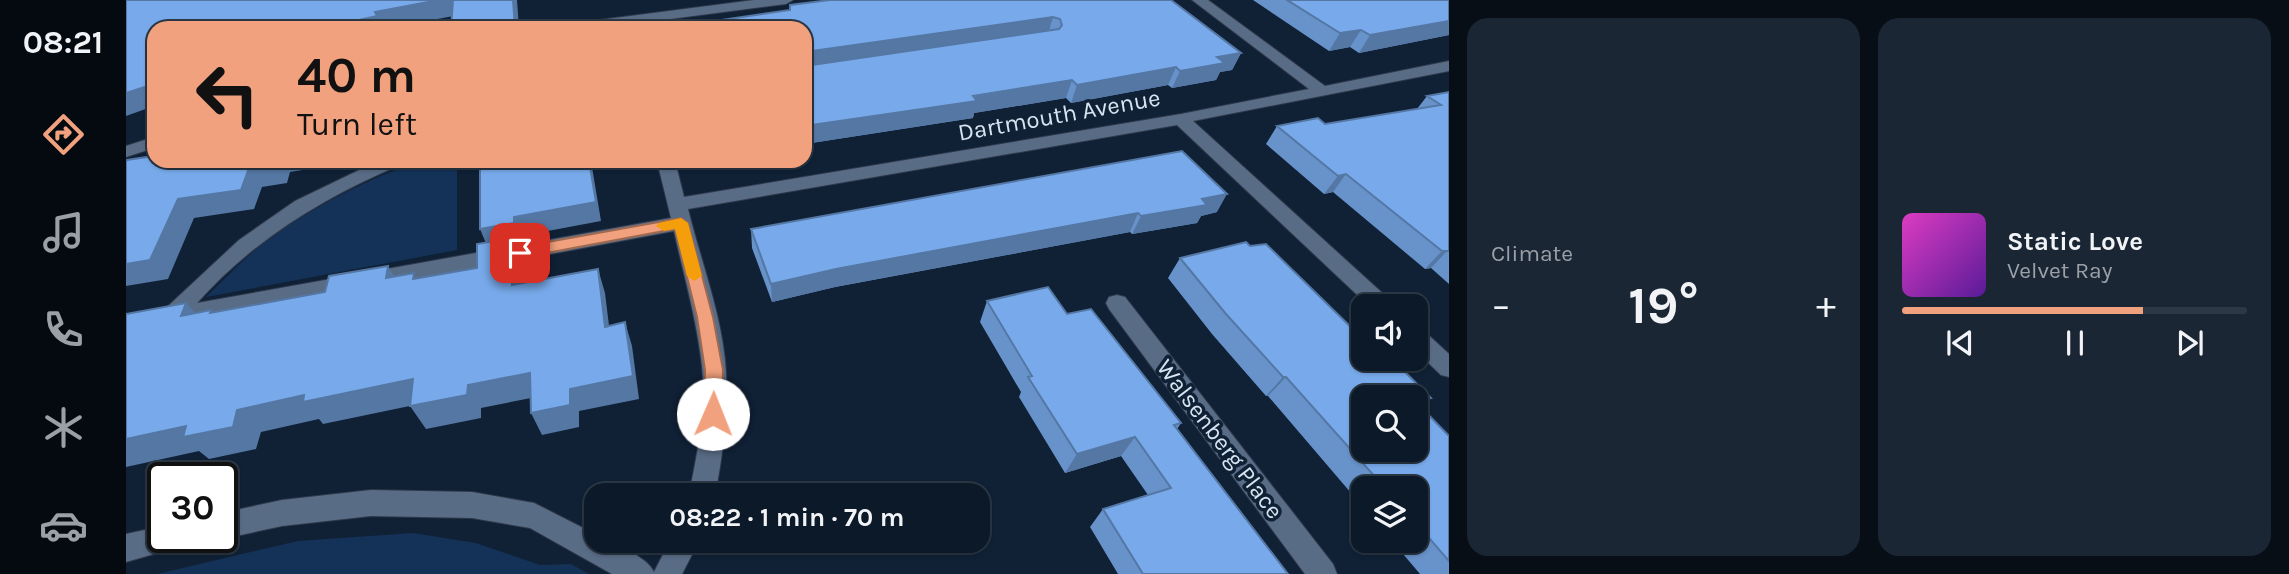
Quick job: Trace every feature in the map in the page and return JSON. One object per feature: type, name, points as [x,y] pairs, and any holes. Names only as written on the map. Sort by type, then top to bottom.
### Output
[{"type":"street","points":[[632,19],[786,0]]},
{"type":"street","points":[[1199,0],[1322,91]]},
{"type":"street","name":"Dartmouth Avenue","points":[[126,324],[679,214],[1449,66]]},
{"type":"street","points":[[1181,119],[1369,294]]},
{"type":"street","points":[[126,152],[147,144]]},
{"type":"street","points":[[172,316],[218,267],[281,218],[324,191],[378,168]]},
{"type":"street","points":[[668,168],[705,317],[714,370],[713,437],[704,483]]},
{"type":"street","name":"Walsenberg Place","points":[[1116,303],[1323,574]]},
{"type":"street","points":[[1428,348],[1449,368]]},
{"type":"street","points":[[238,523],[282,513],[371,503],[472,505],[534,516],[640,574]]},
{"type":"street","points":[[126,548],[147,543]]},
{"type":"street","points":[[667,574],[678,553]]},
{"type":"shaded area","points":[[457,168],[457,250],[206,297],[254,251],[298,219],[358,186],[399,169]]},
{"type":"shaded area","points":[[413,533],[476,543],[540,565],[571,564],[589,574],[157,574],[298,541]]},
{"type":"building","points":[[126,0],[439,0],[375,12],[377,16],[354,21],[147,21],[147,86],[126,93]]},
{"type":"building","points":[[453,0],[513,0],[514,21],[452,21]]},
{"type":"building","points":[[830,0],[1171,0],[1241,53],[1217,57],[1225,63],[1180,71],[1176,67],[1077,85],[1072,80],[973,96],[977,101],[812,125],[812,65],[1059,29],[1062,25],[1060,19],[1053,17],[812,51],[812,21],[715,21],[790,10],[790,5]]},
{"type":"building","points":[[1287,0],[1449,0],[1449,21],[1370,35],[1361,30],[1340,33]]},
{"type":"building","points":[[1449,92],[1449,251],[1442,251],[1346,174],[1338,176],[1277,126],[1318,118],[1325,124],[1441,105],[1427,96]]},
{"type":"building","points":[[1182,151],[1227,194],[1202,199],[1207,205],[1141,216],[1138,213],[836,269],[771,284],[751,229]]},
{"type":"building","points":[[147,157],[147,168],[249,168],[241,190],[178,199],[150,260],[126,264],[127,160]]},
{"type":"building","points":[[480,168],[590,168],[596,202],[514,217],[514,223],[480,229]]},
{"type":"building","points":[[512,238],[512,285],[598,269],[605,327],[625,322],[633,376],[570,389],[570,405],[531,413],[530,373],[468,385],[467,395],[410,406],[413,379],[303,402],[304,395],[237,410],[233,427],[183,437],[186,426],[126,439],[126,314],[186,303],[181,316],[211,310],[210,313],[325,292],[329,276],[388,266],[386,278],[414,273],[413,279],[477,268],[477,244]]},
{"type":"building","points":[[1246,242],[1250,246],[1266,244],[1351,327],[1351,371],[1404,371],[1418,385],[1351,385],[1351,450],[1226,314],[1180,258]]},
{"type":"building","points":[[1048,287],[1067,314],[1091,309],[1181,423],[1174,425],[1288,574],[1143,574],[1103,509],[1171,488],[1135,437],[1077,454],[1028,377],[1032,376],[987,301]]},
{"type":"building","points":[[1428,414],[1449,436],[1449,561],[1428,537],[1428,476],[1374,476],[1362,462],[1428,462]]},
{"type":"slow traffic","points":[[664,226],[681,223],[694,276]]},
{"type":"route","points":[[520,253],[681,223],[705,317],[714,370],[713,414]]}]
